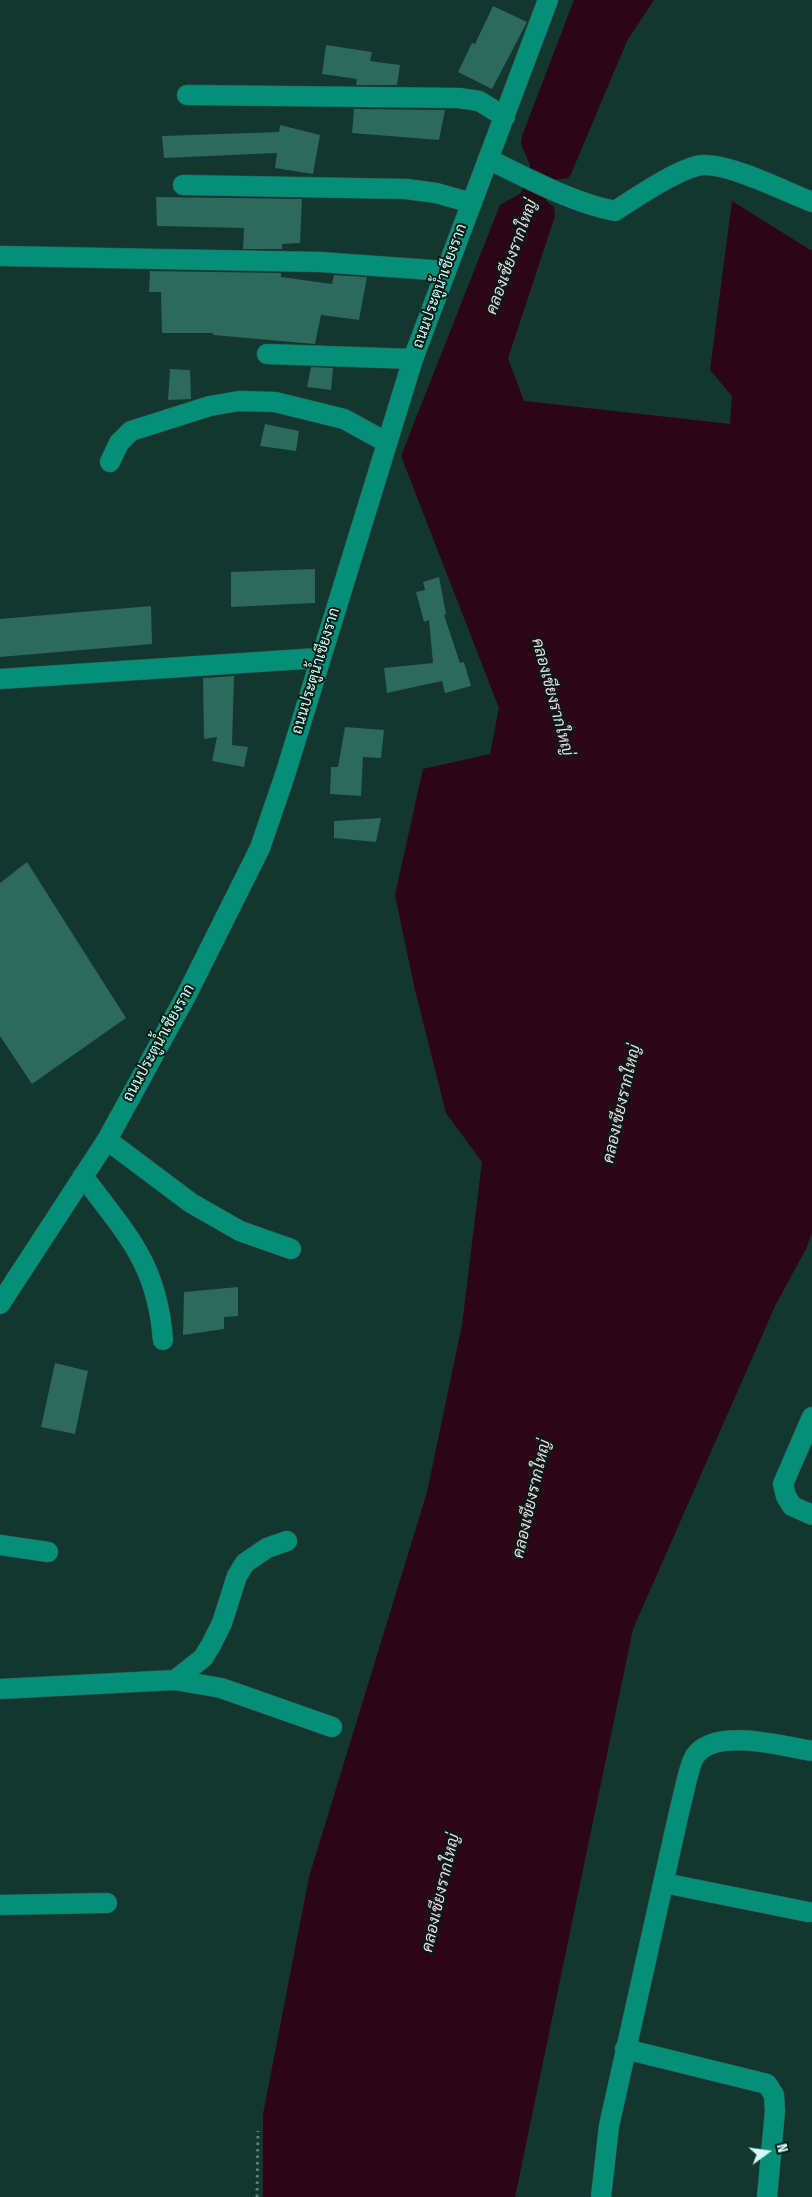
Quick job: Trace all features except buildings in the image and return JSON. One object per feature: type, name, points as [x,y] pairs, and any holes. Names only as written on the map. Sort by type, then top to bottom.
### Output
[{"type":"street","name":"ถนนประตูน้ำเชียงราก","points":[[3,1293],[107,1140],[187,994],[260,848],[285,775],[319,658],[413,359],[548,0]]},
{"type":"street","points":[[187,95],[459,98],[479,102],[505,117]]},
{"type":"street","points":[[488,159],[525,178],[601,208],[615,211],[666,180],[702,165],[722,167],[812,202]]},
{"type":"street","points":[[183,185],[406,190],[436,193],[472,202]]},
{"type":"street","points":[[0,256],[320,262],[446,270]]},
{"type":"street","points":[[266,354],[413,359]]},
{"type":"street","points":[[110,462],[119,443],[131,431],[210,406],[239,401],[275,402],[336,417],[386,442]]},
{"type":"street","points":[[0,678],[319,658]]},
{"type":"street","points":[[107,1140],[191,1203],[240,1231],[291,1250]]},
{"type":"street","points":[[83,1176],[138,1250],[151,1276],[161,1315],[163,1340]]},
{"type":"street","points":[[812,1417],[784,1484],[786,1496],[792,1506],[812,1515]]},
{"type":"street","points":[[174,1680],[202,1658],[211,1645],[222,1623],[238,1576],[245,1563],[261,1552],[287,1541]]},
{"type":"street","points":[[0,1546],[48,1552]]},
{"type":"street","points":[[0,1689],[174,1680],[221,1688],[332,1726]]},
{"type":"street","points":[[601,2197],[609,2126],[625,2050],[680,1808],[694,1757],[708,1744],[728,1740],[812,1751]]},
{"type":"street","points":[[664,1883],[808,1912]]},
{"type":"street","points":[[0,1905],[107,1903]]},
{"type":"street","points":[[625,2050],[767,2084],[774,2096],[776,2111],[767,2197]]},
{"type":"path","points":[[256,2197],[258,2131]]},
{"type":"water","name":"คลองเชียงรากใหญ่","points":[[574,0],[654,0],[627,41],[571,174],[568,178],[553,180],[546,201],[554,207],[555,216],[508,358],[524,401],[730,424],[732,396],[710,370],[732,201],[812,251],[812,1233],[806,1249],[776,1304],[633,1629],[515,2197],[263,2197],[263,2114],[309,1877],[427,1492],[462,1325],[482,1162],[446,1113],[415,990],[395,895],[423,769],[490,754],[499,708],[401,456],[500,205],[521,193],[530,171],[530,165],[521,144],[522,136]]}]
